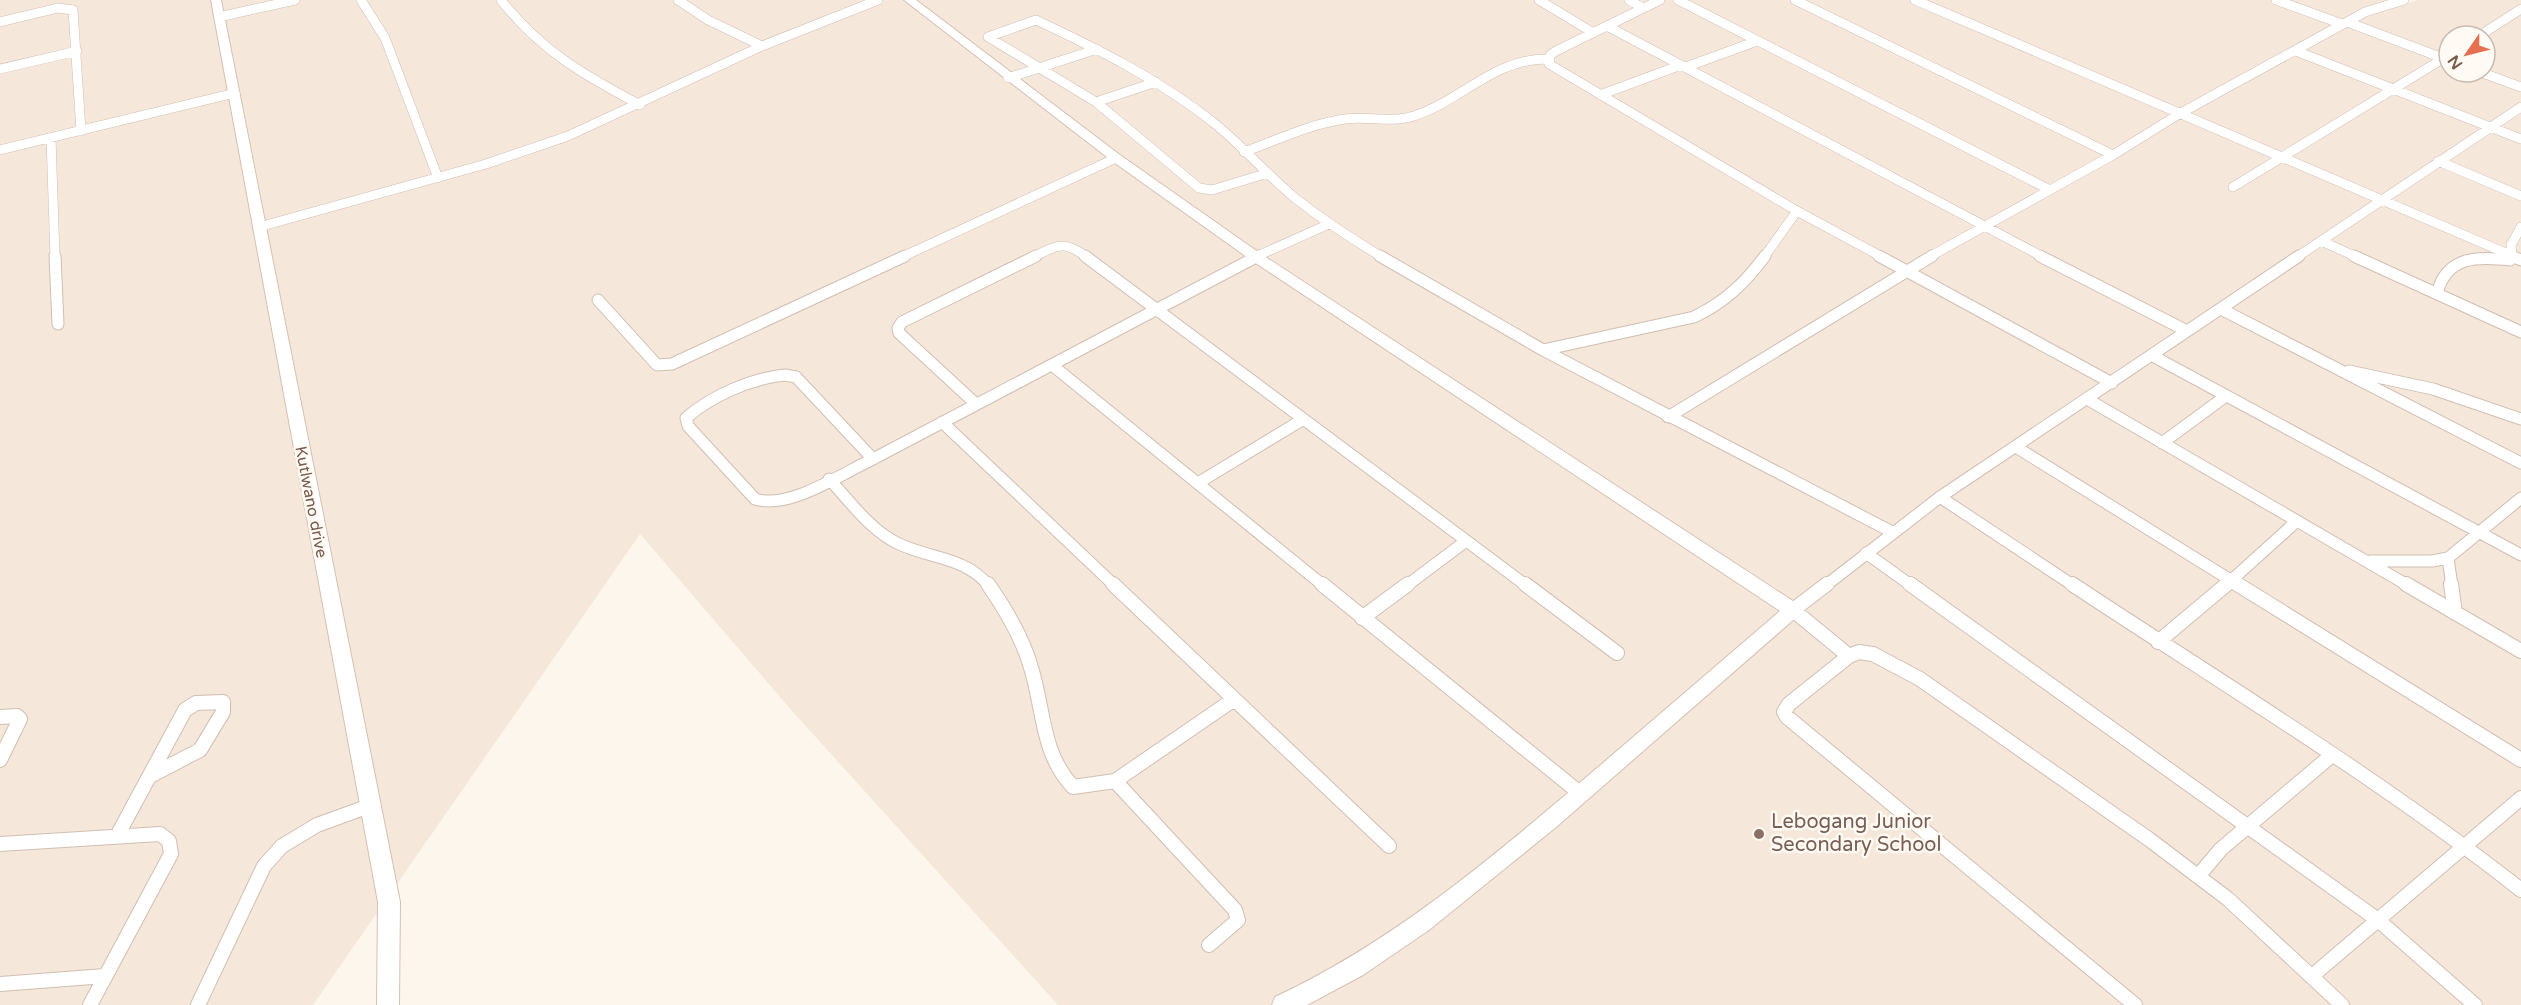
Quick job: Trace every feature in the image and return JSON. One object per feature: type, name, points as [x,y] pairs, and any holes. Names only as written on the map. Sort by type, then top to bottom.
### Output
[{"type":"street","name":"Kutlwano drive","points":[[216,0],[389,902],[388,1005]]},
{"type":"street","points":[[219,17],[295,0]]},
{"type":"street","points":[[361,0],[385,38],[438,178]]},
{"type":"street","points":[[501,0],[543,48],[559,61],[640,105]]},
{"type":"street","points":[[678,0],[717,26],[762,46]]},
{"type":"street","points":[[259,227],[438,178],[568,136],[640,105],[762,46],[878,0]]},
{"type":"street","points":[[909,0],[1008,78],[1116,158],[1256,257],[1792,610],[1849,656]]},
{"type":"street","points":[[1539,0],[1592,32]]},
{"type":"street","points":[[1629,0],[1643,8]]},
{"type":"street","points":[[1548,59],[1556,51],[1592,32],[1660,0]]},
{"type":"street","points":[[1678,0],[2050,190]]},
{"type":"street","points":[[1796,0],[2113,155]]},
{"type":"street","points":[[1915,0],[2518,259]]},
{"type":"street","points":[[2276,0],[2437,55]]},
{"type":"street","points":[[1668,417],[1905,271],[2113,155],[2179,114],[2365,12],[2404,0]]},
{"type":"street","points":[[0,22],[58,8],[71,8],[75,14],[81,130]]},
{"type":"street","points":[[2497,24],[2521,9]]},
{"type":"street","points":[[1268,173],[1205,190],[1096,102],[988,37],[1036,20],[1097,49],[1156,82],[1215,124],[1244,152],[1329,224],[1423,282],[1668,417],[1892,532]]},
{"type":"street","points":[[1608,26],[1983,227],[2187,331]]},
{"type":"street","points":[[1600,95],[1757,42]]},
{"type":"street","points":[[1008,78],[1097,49]]},
{"type":"street","points":[[0,69],[77,51]]},
{"type":"street","points":[[2296,51],[2521,139]]},
{"type":"street","points":[[1244,152],[1335,121],[1409,117],[1514,63],[1535,57],[1548,59],[1556,69],[1797,211],[2112,383]]},
{"type":"street","points":[[2233,187],[2437,64]]},
{"type":"street","points":[[2497,78],[2521,87]]},
{"type":"street","points":[[1096,102],[1156,82]]},
{"type":"street","points":[[0,150],[235,93]]},
{"type":"street","points":[[1283,1005],[1314,991],[1381,952],[1453,902],[1792,610],[1940,497],[2521,107]]},
{"type":"street","points":[[51,138],[58,324]]},
{"type":"street","points":[[598,300],[657,365],[672,364],[1116,158]]},
{"type":"street","points":[[2438,161],[2521,196]]},
{"type":"street","points":[[1543,350],[1569,340],[1675,322],[1716,306],[1736,291],[1797,211]]},
{"type":"street","points":[[873,459],[796,377],[786,373],[771,375],[694,411],[686,418],[688,426],[755,499],[768,503],[785,501],[873,459],[1256,257],[1329,224]]},
{"type":"street","points":[[2518,259],[2511,245],[2521,227]]},
{"type":"street","points":[[2321,241],[2521,332]]},
{"type":"street","points":[[976,404],[899,333],[898,328],[902,322],[1058,246],[1072,246],[1617,653]]},
{"type":"street","points":[[2437,293],[2446,269],[2454,265],[2475,258],[2518,259]]},
{"type":"street","points":[[2221,309],[2521,463]]},
{"type":"street","points":[[2151,356],[2521,555]]},
{"type":"street","points":[[1052,365],[1581,794]]},
{"type":"street","points":[[2343,371],[2361,372],[2433,389],[2521,419]]},
{"type":"street","points":[[2162,443],[2226,396]]},
{"type":"street","points":[[2087,399],[2521,651]]},
{"type":"street","points":[[1198,483],[1302,420]]},
{"type":"street","points":[[942,422],[1389,846]]},
{"type":"street","points":[[2016,447],[2521,760]]},
{"type":"street","points":[[829,479],[885,537],[898,544],[973,568],[988,584],[1028,656],[1045,732],[1062,778],[1073,787],[1115,781],[1233,700]]},
{"type":"street","points":[[1940,497],[2464,844],[2521,890]]},
{"type":"street","points":[[2369,561],[2432,561],[2448,558],[2521,498]]},
{"type":"street","points":[[2158,642],[2233,580],[2297,521]]},
{"type":"street","points":[[1362,618],[1466,541]]},
{"type":"street","points":[[1866,553],[2378,920],[2475,1005]]},
{"type":"street","points":[[2448,558],[2455,613]]},
{"type":"street","points":[[2134,1005],[1787,717],[1784,712],[1789,704],[1849,656],[1859,652],[1873,654],[1929,685],[2199,875],[2246,915],[2342,1005]]},
{"type":"street","points":[[117,836],[185,711],[196,704],[223,702],[223,712],[200,750],[192,757],[150,776]]},
{"type":"street","points":[[0,717],[17,716],[20,719],[0,760]]},
{"type":"street","points":[[2199,875],[2221,849],[2332,755]]},
{"type":"street","points":[[1115,781],[1235,910],[1238,920],[1233,927],[1209,945]]},
{"type":"street","points":[[2312,976],[2464,844],[2521,798]]},
{"type":"street","points":[[198,1005],[264,866],[282,846],[317,825],[372,805]]},
{"type":"street","points":[[0,844],[160,834],[169,842],[171,854],[90,1005]]},
{"type":"street","points":[[0,984],[105,976]]},
{"type":"shaded area","points":[[0,0],[2389,0],[2402,5],[2418,0],[2521,0],[2521,1005],[1058,1005],[793,712],[640,534],[313,1005],[0,1005]]},
{"type":"place","name":"Lebogang Junior Secondary School","points":[[1759,834]]}]
